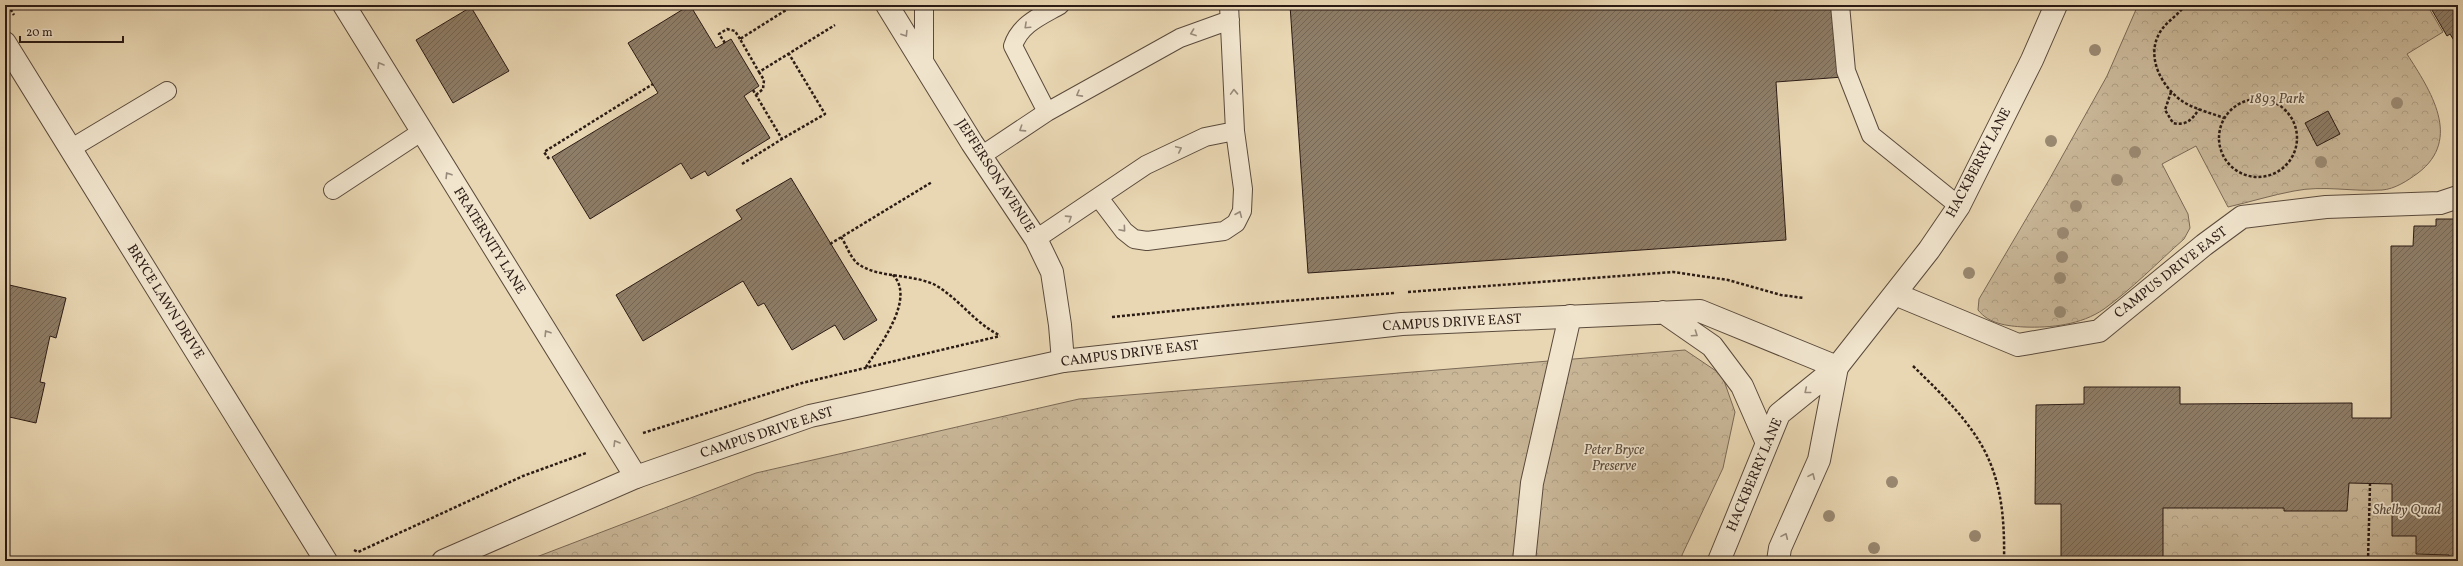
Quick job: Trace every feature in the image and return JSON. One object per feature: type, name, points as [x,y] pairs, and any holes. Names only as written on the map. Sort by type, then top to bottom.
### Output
[{"type":"street","name":"FRATERNITY LANE","points":[[344,5],[421,132],[636,477]]},
{"type":"street","name":"JEFFERSON AVENUE","points":[[887,5],[981,156],[1036,239],[1052,272],[1060,325],[1063,361]]},
{"type":"street","name":"HACKBERRY LANE","points":[[1719,561],[1779,414],[1837,367],[1895,294],[1959,206],[2028,67],[2056,5]]},
{"type":"street","name":"BRYCE LAWN DRIVE","points":[[5,43],[326,561]]},
{"type":"street","name":"CAMPUS DRIVE EAST","points":[[1895,294],[2018,345],[2099,330],[2204,244],[2242,217],[2326,207],[2440,203],[2458,197]]},
{"type":"street","name":"CAMPUS DRIVE EAST","points":[[444,561],[636,477],[810,416],[1063,361],[1402,324],[1700,311],[1837,367]]},
{"type":"street","points":[[1663,312],[1712,346],[1742,386],[1767,443]]},
{"type":"street","points":[[1524,561],[1532,484],[1570,316]]},
{"type":"street","name":"HACKBERRY LANE","points":[[1778,561],[1780,548],[1819,460],[1837,367]]},
{"type":"lane","points":[[924,5],[924,64]]},
{"type":"lane","points":[[1047,112],[1013,46],[1016,37],[1029,23],[1060,5]]},
{"type":"lane","points":[[1840,5],[1846,71],[1871,135],[1959,206]]},
{"type":"lane","points":[[981,156],[1047,112],[1229,12],[1235,131],[1243,189],[1242,211],[1236,222],[1224,231],[1147,241],[1134,239],[1124,231],[1100,198]]},
{"type":"lane","points":[[70,148],[167,91]]},
{"type":"lane","points":[[1036,239],[1100,198],[1146,165],[1205,137],[1235,131]]},
{"type":"lane","points":[[333,190],[421,132]]},
{"type":"path","points":[[740,39],[794,5]]},
{"type":"path","points":[[2185,5],[2180,14],[2166,24],[2158,34],[2154,61],[2160,76],[2171,92],[2183,102],[2224,118]]},
{"type":"path","points":[[759,72],[835,25]]},
{"type":"path","points":[[724,43],[719,34],[728,29],[735,31],[764,80],[763,89],[756,95]]},
{"type":"path","points":[[742,164],[825,114],[789,54]]},
{"type":"path","points":[[549,159],[544,152],[653,84]]},
{"type":"path","points":[[753,90],[782,139]]},
{"type":"path","points":[[2171,92],[2165,110],[2173,123],[2180,125],[2187,123],[2199,109]]},
{"type":"path","points":[[2267,100],[2279,104],[2295,123],[2298,135],[2297,148],[2291,160],[2282,170],[2270,176],[2257,177],[2244,175],[2232,168],[2224,157],[2219,145],[2220,131],[2224,118],[2232,109],[2249,101],[2267,100]]},
{"type":"path","points":[[830,244],[932,182]]},
{"type":"path","points":[[841,237],[856,262],[868,270],[892,274],[936,285],[958,301],[984,328],[1000,336]]},
{"type":"path","points":[[865,367],[893,324],[900,298],[899,280],[892,274]]},
{"type":"path","points":[[1913,366],[1967,421],[1992,464],[2004,520],[2004,561]]},
{"type":"path","points":[[2368,561],[2370,484]]},
{"type":"green space","name":"1893 Park","points":[[2138,5],[2427,5],[2443,32],[2407,54],[2425,83],[2438,114],[2440,130],[2438,145],[2431,160],[2418,173],[2405,182],[2392,188],[2382,190],[2305,189],[2278,194],[2228,207],[2196,146],[2162,164],[2188,214],[2190,228],[2184,239],[2125,293],[2104,309],[2086,319],[2076,322],[2045,327],[2024,327],[2005,325],[1993,321],[1982,315],[1978,310],[1979,299],[2049,180],[2107,76]]},
{"type":"green space","name":"Peter Bryce Preserve","points":[[1685,350],[1722,375],[1735,412],[1723,468],[1682,555],[1682,561],[526,561],[756,473],[1079,399]]},
{"type":"green space","name":"Shelby Quad","points":[[2458,458],[2458,561],[2129,561],[2130,464]]},
{"type":"building","points":[[690,5],[716,48],[731,39],[759,86],[744,96],[770,138],[708,176],[705,171],[691,179],[681,163],[590,219],[552,157],[658,93],[628,43]]},
{"type":"building","points":[[1290,5],[1774,5],[1774,10],[1839,6],[1843,77],[1776,82],[1786,240],[1308,273]]},
{"type":"building","points":[[2429,5],[2458,5],[2458,47],[2450,34],[2447,36]]},
{"type":"building","points":[[471,7],[509,71],[453,103],[416,40]]},
{"type":"building","points":[[2328,111],[2340,134],[2317,146],[2305,123]]},
{"type":"building","points":[[791,178],[877,320],[844,340],[835,325],[792,350],[764,303],[758,306],[743,281],[643,341],[616,295],[742,219],[736,210]]},
{"type":"building","points":[[2436,219],[2458,219],[2458,561],[2449,561],[2449,555],[2416,554],[2416,536],[2392,536],[2392,484],[2349,483],[2347,511],[2284,511],[2284,508],[2163,508],[2163,561],[2061,561],[2061,504],[2035,504],[2036,405],[2084,404],[2084,387],[2180,387],[2180,404],[2352,403],[2352,418],[2391,418],[2391,246],[2413,246],[2414,226],[2436,226]]},
{"type":"building","points":[[5,284],[66,298],[56,338],[50,336],[40,382],[45,383],[36,423],[5,416]]}]
